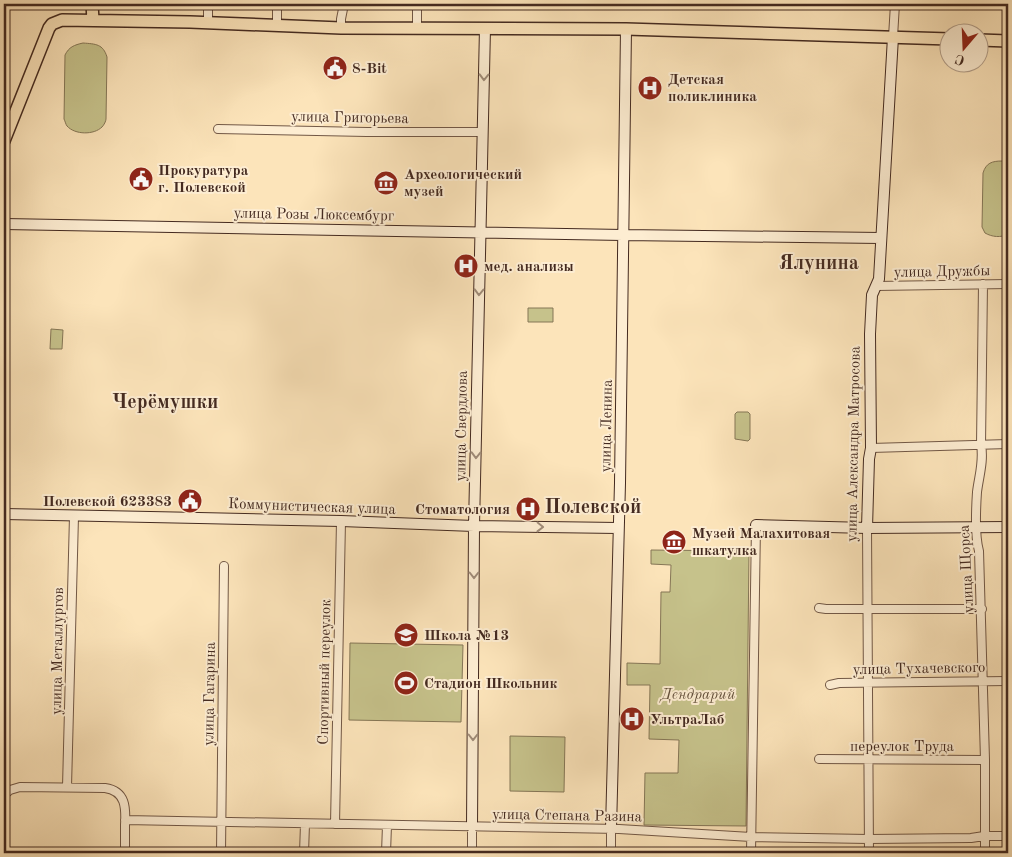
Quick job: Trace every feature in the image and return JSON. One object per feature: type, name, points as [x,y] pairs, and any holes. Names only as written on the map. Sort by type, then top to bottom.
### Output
[{"type":"main road","points":[[92,4],[93,20]]},
{"type":"main road","points":[[4,141],[50,26],[62,20],[341,28],[626,29],[940,39]]},
{"type":"main road","points":[[990,40],[1008,40]]},
{"type":"street","points":[[208,4],[208,23]]},
{"type":"street","points":[[277,4],[277,26]]},
{"type":"street","points":[[341,28],[344,4]]},
{"type":"street","points":[[417,4],[417,28]]},
{"type":"street","points":[[893,37],[895,4]]},
{"type":"street","name":"улица Свердлова","points":[[472,853],[474,526],[485,28]]},
{"type":"street","name":"улица Ленина","points":[[611,853],[626,29]]},
{"type":"street","name":"улица Александра Матросова","points":[[869,853],[867,528],[871,448],[870,334],[872,295],[879,278],[893,37]]},
{"type":"street","name":"улица Григорьева","points":[[218,129],[482,132]]},
{"type":"street","name":"улица Розы Люксембург","points":[[4,224],[881,238]]},
{"type":"street","name":"улица Щорса","points":[[983,284],[981,445],[983,454],[977,494],[977,542],[980,559],[982,609],[985,853]]},
{"type":"street","name":"улица Дружбы","points":[[876,286],[1008,284]]},
{"type":"street","points":[[871,448],[1008,444]]},
{"type":"street","name":"Коммунистическая улица","points":[[4,514],[618,528]]},
{"type":"street","name":"улица Металлургов","points":[[67,787],[74,516]]},
{"type":"street","name":"Спортивный переулок","points":[[335,824],[340,521]]},
{"type":"street","points":[[751,853],[756,525],[867,528],[1008,527]]},
{"type":"street","name":"улица Гагарина","points":[[221,853],[224,566]]},
{"type":"street","points":[[819,608],[868,610],[982,609]]},
{"type":"street","name":"улица Тухачевского","points":[[830,685],[839,683],[1008,681]]},
{"type":"street","name":"переулок Труда","points":[[819,759],[985,760]]},
{"type":"street","points":[[4,795],[16,788],[105,788],[116,791],[124,804],[125,853]]},
{"type":"street","name":"улица Степана Разина","points":[[125,820],[611,829],[751,837],[869,839],[1008,836]]},
{"type":"street","points":[[304,853],[305,824]]},
{"type":"street","points":[[386,853],[387,825]]},
{"type":"green space","points":[[83,43],[101,47],[107,57],[106,121],[99,130],[90,133],[70,129],[64,119],[65,55],[72,47]]},
{"type":"green space","points":[[1002,161],[1008,164],[1008,234],[996,237],[985,233],[982,227],[983,173],[990,163]]},
{"type":"green space","points":[[528,308],[553,308],[553,322],[528,322]]},
{"type":"green space","points":[[51,329],[63,330],[62,349],[50,349]]},
{"type":"green space","points":[[737,412],[748,412],[750,414],[750,439],[748,441],[735,439],[735,414]]},
{"type":"green space","name":"Дендрарий","points":[[651,550],[749,551],[746,826],[644,825],[645,773],[678,773],[679,740],[649,739],[650,685],[627,685],[627,663],[660,664],[661,592],[670,592],[671,565],[651,564]]},
{"type":"green space","name":"Стадион Школьник","points":[[350,643],[463,645],[461,722],[349,720]]},
{"type":"green space","points":[[510,736],[565,737],[564,792],[510,791]]},
{"type":"place","name":"8-Bit","points":[[335,68]]},
{"type":"place","name":"Детская поликлиника","points":[[650,88]]},
{"type":"place","name":"Прокуратура г. Полевской","points":[[141,179]]},
{"type":"place","name":"Археологический музей","points":[[386,183]]},
{"type":"place","name":"мед. анализы","points":[[466,266]]},
{"type":"place","name":"Полевской 623383","points":[[190,501]]},
{"type":"place","name":"Стоматология","points":[[528,509]]},
{"type":"place","name":"Музей Малахитовая шкатулка","points":[[674,542]]},
{"type":"place","name":"Школа №13","points":[[406,635]]},
{"type":"place","name":"Стадион Школьник","points":[[406,683]]},
{"type":"place","name":"УльтраЛаб","points":[[632,719]]},
{"type":"district","name":"Ялунина","points":[[819,262]]},
{"type":"district","name":"Черёмушки","points":[[165,401]]},
{"type":"district","name":"Полевской","points":[[593,506]]}]
